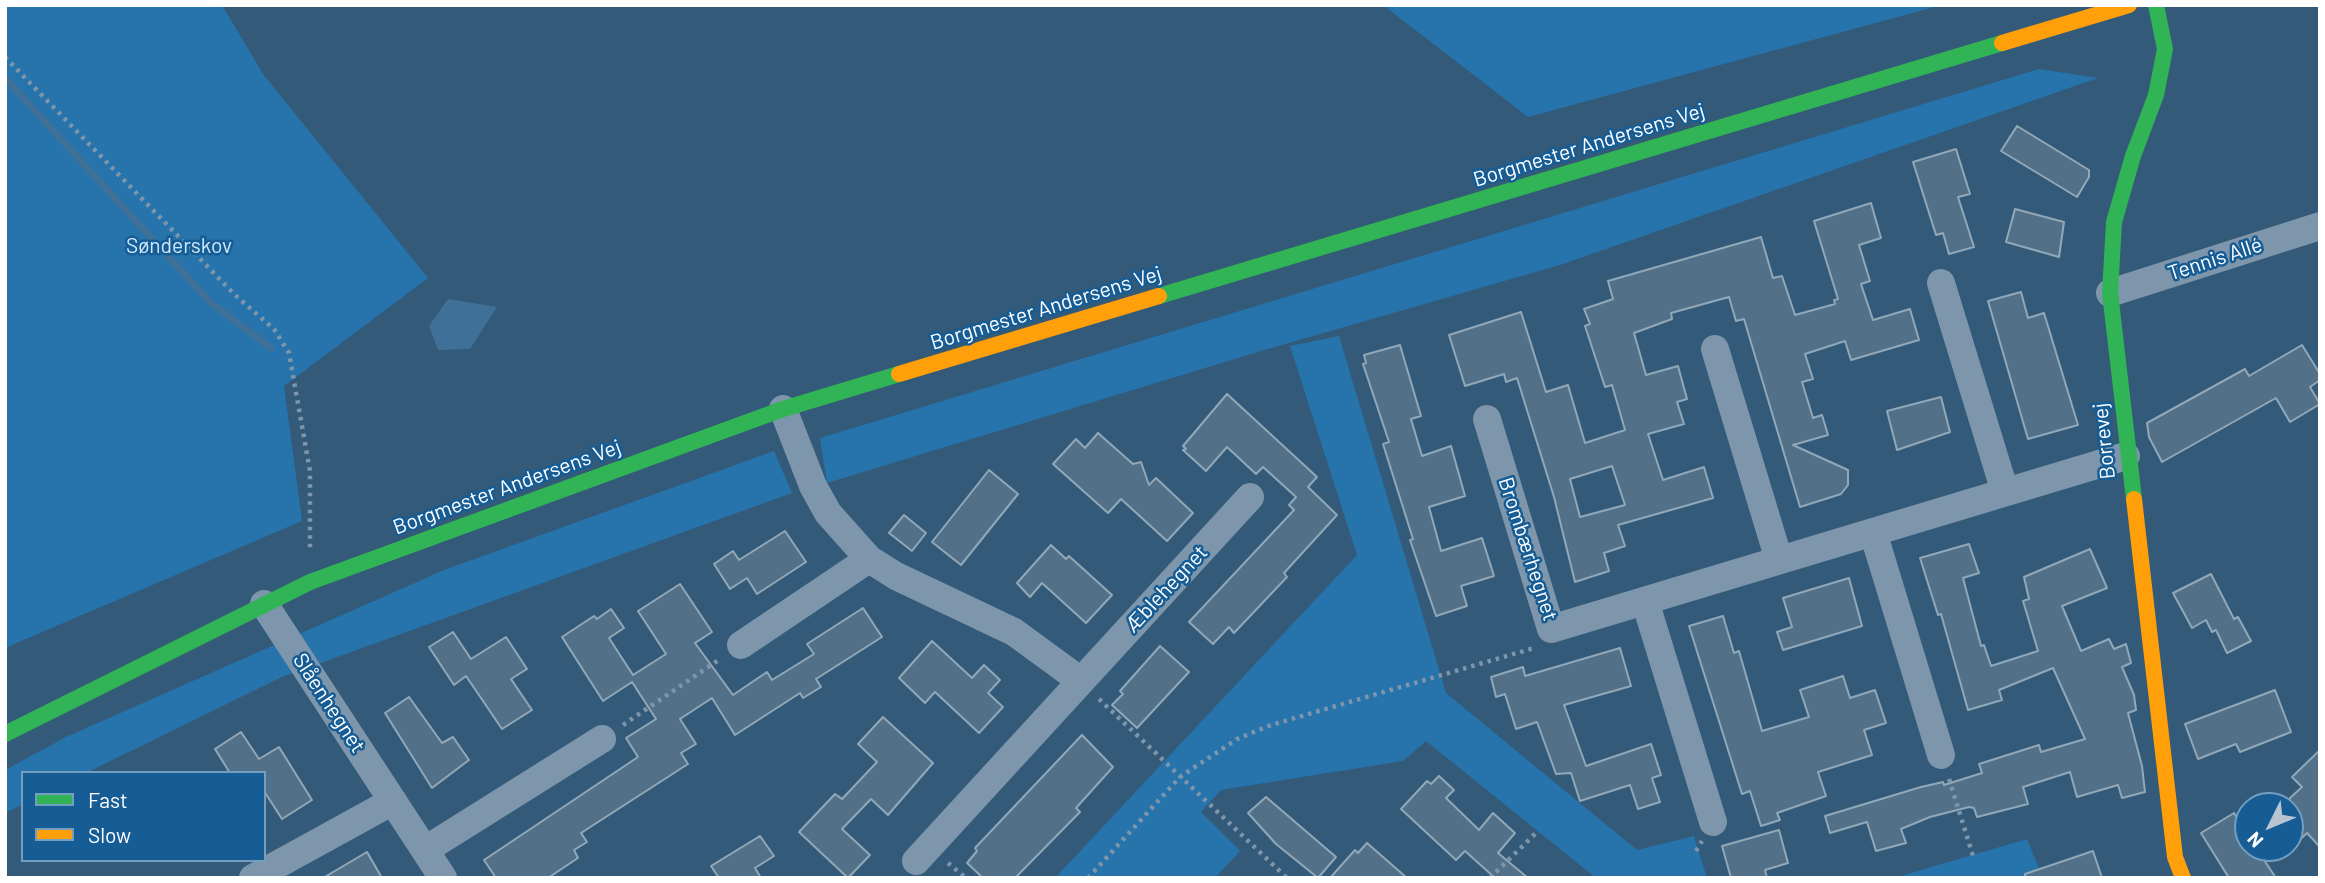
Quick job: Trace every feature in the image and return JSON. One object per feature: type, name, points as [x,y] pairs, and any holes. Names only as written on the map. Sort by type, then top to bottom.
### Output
[{"type":"street","name":"Borgmester Andersens Vej","points":[[5,734],[310,582],[783,409],[2129,5]]},
{"type":"street","name":"Borrevej","points":[[2157,5],[2165,49],[2156,95],[2133,156],[2114,222],[2110,293],[2126,456],[2175,857],[2183,878]]},
{"type":"street","name":"Tennis Allé","points":[[2110,293],[2320,226]]},
{"type":"street","points":[[1941,284],[2005,492]]},
{"type":"street","points":[[1715,349],[1779,560]]},
{"type":"street","points":[[783,409],[813,486],[828,513],[869,559],[896,576],[1014,632],[1081,681]]},
{"type":"street","name":"Brombærhegnet","points":[[1487,419],[1551,629],[2126,456]]},
{"type":"street","name":"Æblehegnet","points":[[916,861],[1250,497]]},
{"type":"street","points":[[1873,532],[1941,755]]},
{"type":"street","points":[[741,645],[869,559]]},
{"type":"street","points":[[1645,601],[1713,822]]},
{"type":"street","name":"Slåenhegnet","points":[[264,604],[443,878]]},
{"type":"street","points":[[425,850],[602,739]]},
{"type":"street","points":[[253,878],[393,801]]},
{"type":"path","points":[[5,57],[235,296],[274,329],[289,353],[310,471],[310,582]]},
{"type":"path","points":[[1088,878],[1180,776],[1237,739],[1271,725],[1534,649],[1551,629]]},
{"type":"path","points":[[602,739],[741,645]]},
{"type":"path","points":[[1081,681],[1287,878]]},
{"type":"path","points":[[1941,755],[1974,859]]},
{"type":"path","points":[[1490,878],[1538,831]]},
{"type":"green space","name":"Sønderskov","points":[[5,5],[222,5],[263,74],[428,278],[284,386],[302,521],[5,648]]},
{"type":"green space","points":[[1383,5],[1942,5],[1528,117]]},
{"type":"green space","points":[[2039,69],[2098,78],[1560,265],[1261,351],[827,483],[820,438]]},
{"type":"green space","points":[[1339,336],[1446,693],[1637,850],[1694,836],[1707,878],[1596,878],[1426,741],[1403,761],[1221,790],[1201,812],[1240,851],[1215,878],[1055,878],[1357,555],[1290,346]]},
{"type":"green space","points":[[774,451],[792,493],[282,677],[90,771],[21,771],[21,805],[5,813],[5,770],[66,737],[444,570]]},
{"type":"green space","points":[[2027,839],[2043,878],[1894,878]]},
{"type":"shaded area","points":[[448,299],[497,307],[470,349],[438,350],[429,326]]},
{"type":"building","points":[[2017,126],[2089,170],[2089,177],[2077,197],[2001,151]]},
{"type":"building","points":[[1956,149],[1970,194],[1958,197],[1974,247],[1949,254],[1943,233],[1936,235],[1913,162]]},
{"type":"building","points":[[1871,203],[1881,238],[1859,245],[1870,281],[1861,284],[1873,320],[1910,309],[1919,340],[1851,360],[1845,341],[1805,354],[1813,379],[1802,382],[1813,418],[1822,415],[1828,435],[1793,445],[1848,470],[1848,485],[1841,494],[1800,507],[1744,319],[1736,321],[1729,297],[1671,313],[1672,319],[1634,333],[1646,375],[1678,366],[1687,399],[1677,402],[1684,424],[1648,434],[1663,480],[1704,467],[1713,498],[1618,525],[1625,546],[1604,553],[1609,571],[1575,582],[1554,497],[1517,378],[1506,382],[1504,374],[1465,386],[1449,335],[1521,312],[1546,392],[1568,385],[1585,443],[1625,430],[1612,385],[1605,387],[1585,326],[1590,324],[1584,309],[1613,299],[1608,281],[1761,237],[1773,278],[1782,276],[1795,315],[1835,304],[1834,300],[1838,299],[1814,221]],"holes":[[[1612,466],[1625,505],[1580,517],[1570,479]]]},
{"type":"building","points":[[2015,209],[2064,222],[2059,257],[2006,242]]},
{"type":"building","points":[[2021,292],[2028,318],[2044,313],[2078,425],[2028,439],[1988,301]]},
{"type":"building","points":[[1400,345],[1421,416],[1411,419],[1422,456],[1451,446],[1465,496],[1429,507],[1441,551],[1482,538],[1494,576],[1461,586],[1467,606],[1436,616],[1410,540],[1413,539],[1383,444],[1389,442],[1363,364],[1366,363],[1364,355]]},
{"type":"building","points":[[2302,345],[2320,374],[2320,380],[2310,387],[2320,404],[2290,422],[2276,398],[2162,462],[2149,437],[2147,423],[2245,369],[2249,376]]},
{"type":"building","points":[[1227,394],[1317,477],[1308,487],[1337,515],[1284,573],[1287,577],[1234,633],[1229,627],[1213,644],[1189,622],[1294,510],[1289,505],[1296,497],[1263,467],[1256,474],[1227,447],[1206,471],[1183,450],[1186,449],[1183,446]]},
{"type":"building","points":[[1941,397],[1950,432],[1897,450],[1887,411]]},
{"type":"building","points":[[1098,433],[1133,464],[1141,462],[1149,485],[1156,478],[1193,513],[1167,541],[1121,499],[1108,513],[1053,464],[1076,439],[1085,448]]},
{"type":"building","points":[[989,470],[1018,494],[961,565],[932,542]]},
{"type":"building","points":[[904,515],[926,533],[912,551],[889,533]]},
{"type":"building","points":[[785,531],[806,562],[757,594],[747,578],[730,589],[714,564],[733,551],[739,560]]},
{"type":"building","points":[[1969,544],[1979,573],[1963,578],[1981,646],[1984,645],[1991,666],[2038,651],[2023,601],[2029,599],[2024,577],[2090,549],[2107,588],[2062,606],[2081,651],[2109,639],[2114,649],[2126,644],[2131,663],[2122,667],[2134,695],[2136,710],[2128,713],[2142,766],[2145,792],[2122,798],[2118,785],[2077,797],[2070,772],[2023,787],[2028,804],[1977,817],[1974,808],[1969,807],[1930,817],[1901,829],[1906,843],[1876,851],[1867,822],[1830,833],[1825,816],[1921,787],[1943,782],[1944,785],[1982,773],[1979,764],[2039,745],[2041,752],[2085,739],[2053,668],[1999,690],[2002,700],[1968,710],[1941,614],[1938,615],[1920,558]]},
{"type":"building","points":[[1051,545],[1066,559],[1069,556],[1112,595],[1086,623],[1042,583],[1030,597],[1017,583]]},
{"type":"building","points":[[2211,574],[2234,619],[2238,617],[2251,641],[2227,653],[2216,630],[2212,632],[2206,620],[2192,628],[2173,593]]},
{"type":"building","points":[[1849,578],[1862,626],[1783,650],[1777,632],[1792,627],[1783,598]]},
{"type":"building","points":[[680,584],[712,632],[695,643],[733,695],[767,672],[772,680],[814,654],[807,644],[863,608],[882,637],[816,679],[821,687],[803,698],[800,693],[735,735],[712,698],[680,719],[696,744],[681,753],[688,764],[581,833],[587,842],[574,850],[578,858],[548,878],[496,878],[484,860],[638,757],[626,738],[656,719],[632,682],[603,701],[562,637],[594,616],[597,619],[611,609],[624,628],[609,638],[633,675],[666,654],[638,611]]},
{"type":"building","points":[[1723,616],[1734,653],[1739,651],[1762,731],[1809,717],[1800,690],[1843,676],[1850,698],[1875,690],[1886,723],[1864,730],[1872,755],[1818,772],[1826,796],[1777,813],[1780,820],[1761,826],[1750,791],[1742,794],[1689,626]]},
{"type":"building","points":[[453,632],[471,659],[506,637],[527,669],[511,679],[532,710],[502,729],[466,676],[454,685],[429,647]]},
{"type":"building","points":[[932,641],[972,678],[984,665],[1000,680],[988,693],[1003,707],[979,733],[935,692],[925,703],[899,678]]},
{"type":"building","points":[[1160,646],[1189,672],[1137,728],[1112,705],[1123,694],[1120,691]]},
{"type":"building","points":[[1620,648],[1631,686],[1564,705],[1586,766],[1651,744],[1661,775],[1652,778],[1660,802],[1638,809],[1630,785],[1580,801],[1571,773],[1556,774],[1537,722],[1516,729],[1505,694],[1496,697],[1491,677],[1523,667],[1525,676]]},
{"type":"building","points":[[2275,690],[2291,732],[2240,752],[2236,744],[2198,759],[2185,724]]},
{"type":"building","points":[[409,697],[442,743],[453,737],[469,760],[432,788],[385,713]]},
{"type":"building","points":[[883,717],[933,763],[888,815],[871,799],[842,829],[870,855],[848,878],[799,832],[835,794],[842,799],[877,762],[858,744]]},
{"type":"building","points":[[241,732],[259,759],[279,747],[312,800],[282,819],[266,794],[266,771],[229,771],[215,749]]},
{"type":"building","points":[[1082,735],[1113,767],[1076,808],[1080,812],[1015,878],[983,878],[967,863],[977,851],[975,848]]},
{"type":"building","points":[[2320,750],[2320,847],[2307,833],[2304,836],[2304,792],[2297,792],[2302,787],[2292,777]]},
{"type":"building","points":[[1439,776],[1454,790],[1446,798],[1479,830],[1493,813],[1515,833],[1498,853],[1528,878],[1495,878],[1465,851],[1456,860],[1401,809],[1427,781],[1431,784]]},
{"type":"building","points":[[1266,797],[1336,857],[1318,878],[1276,844],[1248,813]]},
{"type":"building","points":[[2234,813],[2234,862],[2265,862],[2276,878],[2229,878],[2201,833]]},
{"type":"building","points":[[1779,830],[1788,863],[1765,870],[1767,878],[1731,878],[1722,846]]},
{"type":"building","points":[[760,836],[774,856],[755,868],[761,878],[719,878],[711,866]]},
{"type":"building","points":[[1367,843],[1407,878],[1330,878],[1355,850],[1358,853]]},
{"type":"building","points":[[2093,851],[2102,878],[2025,878],[2025,874]]},
{"type":"building","points":[[367,852],[382,878],[323,878]]},
{"type":"waterway","points":[[5,78],[210,302],[271,348]]},
{"type":"traffic: fast","points":[[2134,499],[2110,293],[2114,222],[2133,156],[2156,95],[2165,49],[2156,5]]},
{"type":"traffic: fast","points":[[1159,296],[2002,43]]},
{"type":"traffic: fast","points":[[5,734],[310,582],[783,409],[899,374]]},
{"type":"traffic: slow","points":[[2002,43],[2129,5]]},
{"type":"traffic: slow","points":[[899,374],[1159,296]]},
{"type":"traffic: slow","points":[[2134,499],[2175,857],[2183,878]]}]
